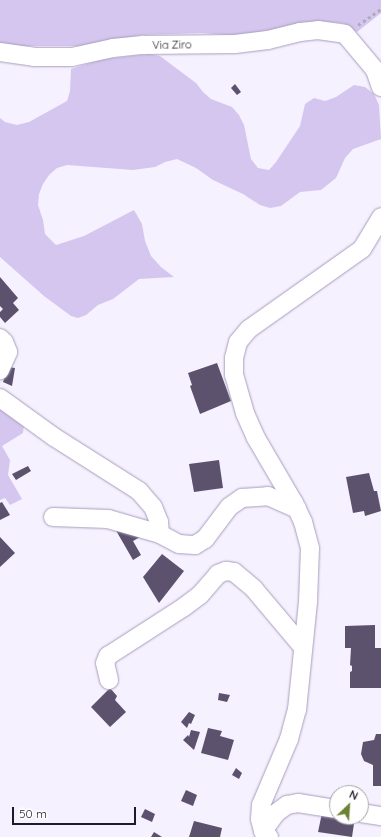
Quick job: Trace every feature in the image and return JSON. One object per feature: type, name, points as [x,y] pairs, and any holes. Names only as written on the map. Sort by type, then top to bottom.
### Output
[{"type":"street","name":"Via Ziro","points":[[0,52],[34,57],[72,57],[113,48],[143,45],[235,44],[268,40],[300,32],[318,30],[345,34]]},
{"type":"street","points":[[345,34],[375,70],[381,87]]},
{"type":"street","points":[[362,249],[381,217]]},
{"type":"street","points":[[266,834],[260,819],[261,805],[289,739],[297,710],[302,678],[302,646],[308,602],[310,548],[303,522],[256,438],[245,413],[234,375],[234,358],[238,342],[249,329],[362,249],[381,245]]},
{"type":"street","points":[[0,338],[4,342],[8,352],[0,370]]},
{"type":"street","points":[[0,398],[54,437],[139,490],[153,507],[159,522],[160,534]]},
{"type":"street","points":[[268,496],[274,489],[279,477]]},
{"type":"street","points":[[53,516],[108,519],[160,534],[179,544],[195,545],[205,539],[230,507],[242,498],[268,496],[297,510]]},
{"type":"street","points":[[109,680],[105,663],[108,656],[184,607],[200,595],[218,574],[226,571],[234,572],[254,589],[302,646]]},
{"type":"street","points":[[266,834],[276,813],[287,805],[298,803],[329,808]]},
{"type":"street","points":[[369,814],[381,816]]},
{"type":"path","points":[[345,34],[381,9]]},
{"type":"shaded area","points":[[0,0],[381,0],[381,13],[357,32],[342,23],[325,22],[299,24],[239,36],[202,33],[141,35],[88,46],[5,46],[0,44]]},
{"type":"shaded area","points":[[149,54],[160,56],[196,83],[211,99],[232,107],[239,115],[244,125],[251,159],[258,168],[269,170],[276,162],[300,126],[305,104],[314,98],[325,101],[336,97],[354,85],[365,87],[374,94],[379,105],[381,139],[353,149],[345,158],[336,178],[321,190],[300,192],[281,206],[270,208],[260,205],[243,194],[213,180],[196,168],[177,159],[165,162],[155,167],[133,170],[67,165],[57,168],[49,175],[43,184],[39,194],[38,205],[43,220],[45,234],[56,245],[84,236],[134,210],[142,224],[145,241],[151,256],[161,267],[174,277],[139,279],[113,299],[98,305],[86,315],[78,318],[71,316],[44,296],[0,257],[0,118],[5,122],[17,125],[29,122],[67,101],[70,91],[71,69],[103,59]]},
{"type":"shaded area","points":[[0,404],[24,425],[23,433],[2,446],[10,460],[8,475],[22,499],[10,505],[5,498],[0,500]]},
{"type":"building","points":[[235,84],[241,92],[237,95],[231,88]]},
{"type":"building","points":[[0,277],[18,298],[13,303],[19,310],[5,323],[0,317],[0,312],[3,309],[0,306]]},
{"type":"building","points":[[217,363],[231,401],[200,414],[190,386],[192,385],[188,373]]},
{"type":"building","points":[[8,367],[15,368],[12,386],[3,382]]},
{"type":"building","points":[[219,460],[223,488],[194,492],[189,464]]},
{"type":"building","points":[[28,466],[31,471],[16,480],[12,474]]},
{"type":"building","points":[[369,473],[374,491],[377,491],[381,511],[365,516],[364,511],[353,513],[346,477]]},
{"type":"building","points":[[2,502],[10,515],[0,520],[0,503]]},
{"type":"building","points":[[114,527],[142,536],[133,541],[141,555],[133,560]]},
{"type":"building","points":[[0,537],[15,553],[0,567]]},
{"type":"building","points":[[162,554],[184,571],[159,603],[143,577]]},
{"type":"building","points":[[375,625],[375,648],[381,648],[381,688],[350,688],[350,672],[352,671],[352,666],[350,665],[351,648],[345,648],[345,626]]},
{"type":"building","points":[[110,688],[117,696],[115,700],[126,712],[110,727],[91,707]]},
{"type":"building","points":[[219,693],[230,695],[227,702],[218,700]]},
{"type":"building","points":[[189,712],[195,715],[191,724],[189,723],[187,728],[181,722]]},
{"type":"building","points":[[208,728],[222,731],[220,736],[234,740],[228,760],[201,753]]},
{"type":"building","points":[[191,730],[200,732],[194,750],[183,740],[188,735],[189,737]]},
{"type":"building","points":[[376,734],[381,734],[381,786],[373,786],[373,765],[364,761],[361,754],[363,742],[374,740]]},
{"type":"building","points":[[236,768],[242,773],[239,779],[232,775]]},
{"type":"building","points":[[186,790],[197,795],[193,806],[181,801]]},
{"type":"building","points":[[145,809],[155,814],[152,822],[141,817]]},
{"type":"building","points":[[322,813],[329,815],[329,825],[354,825],[352,837],[318,832]]},
{"type":"building","points":[[194,821],[222,828],[220,837],[189,837]]},
{"type":"building","points":[[154,832],[162,837],[151,837]]}]
